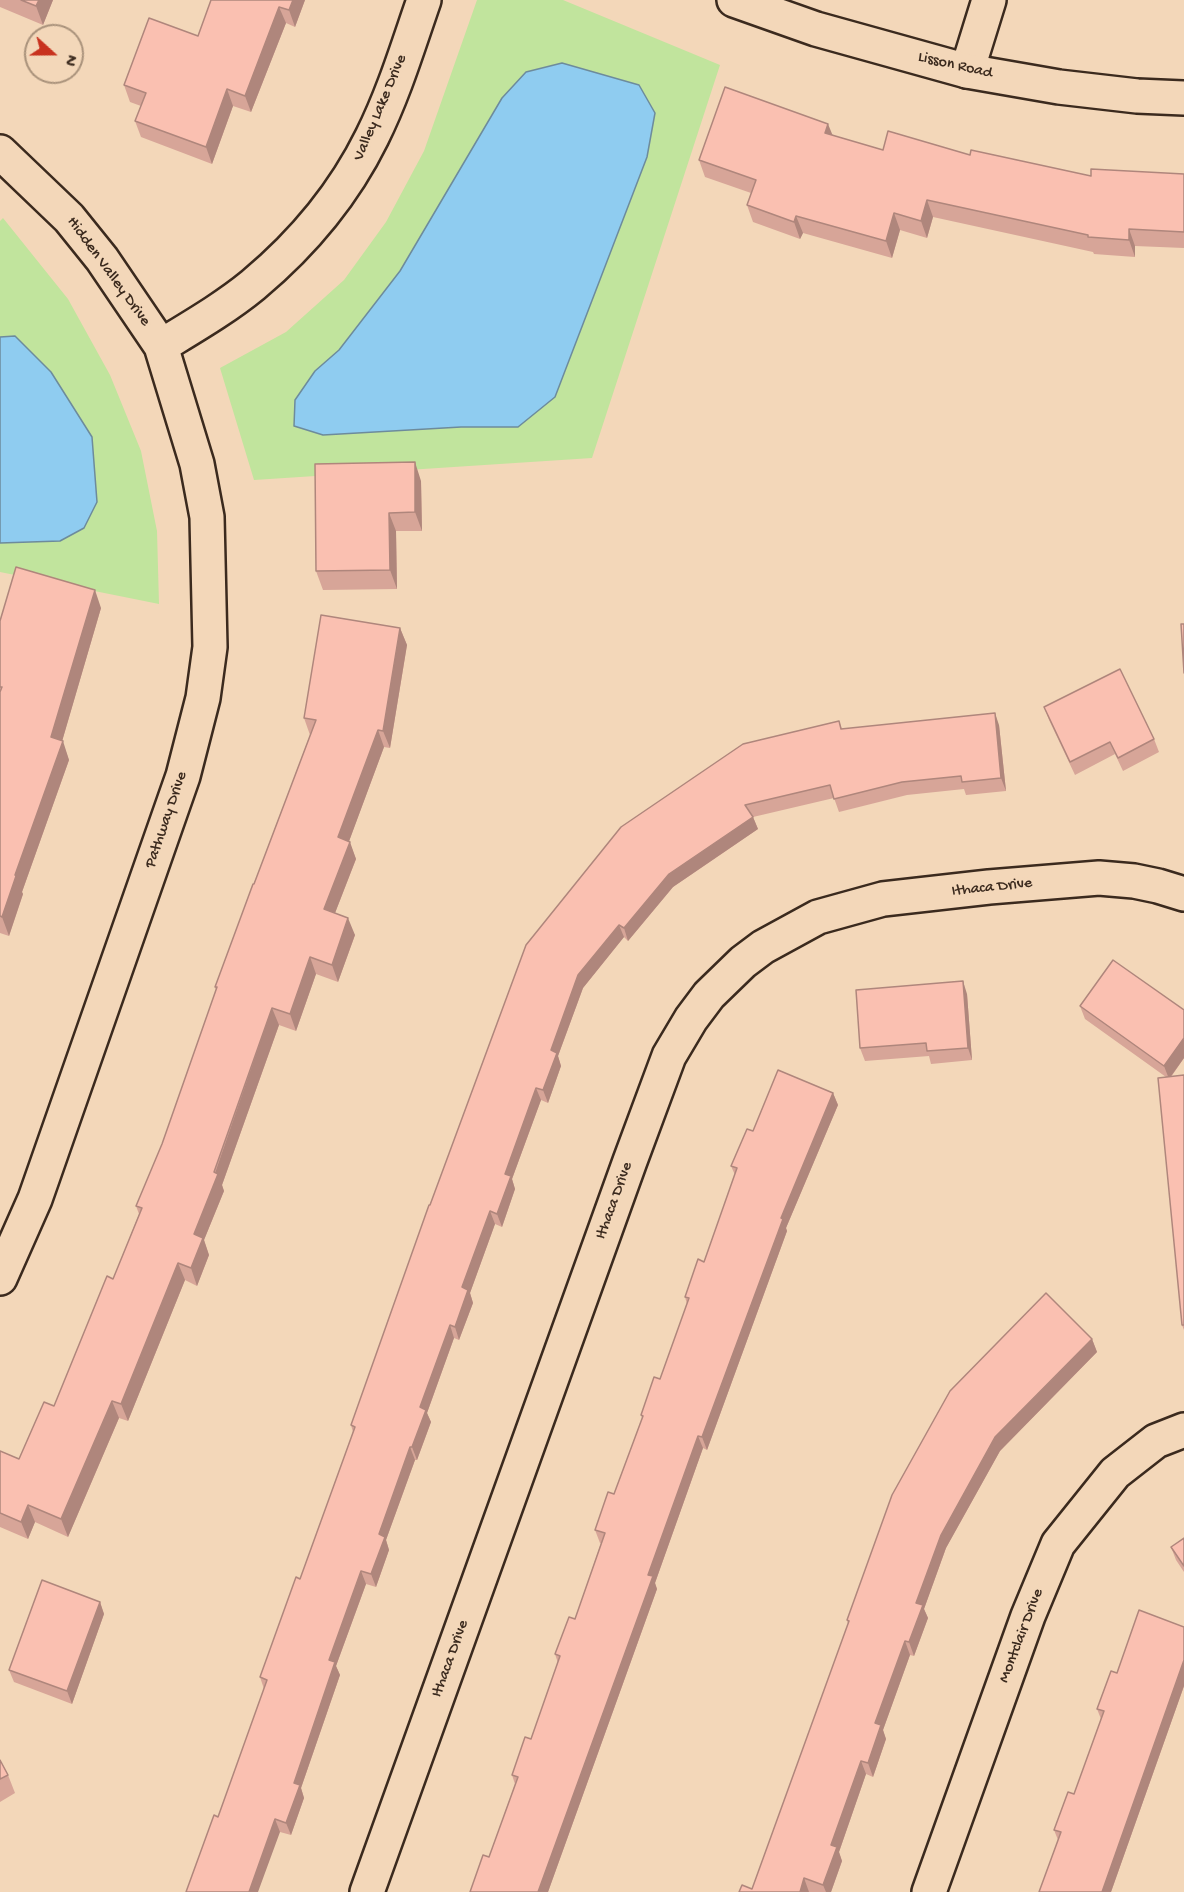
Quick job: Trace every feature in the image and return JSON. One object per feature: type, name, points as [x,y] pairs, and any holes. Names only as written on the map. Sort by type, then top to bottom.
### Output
[{"type":"street","name":"Valley Lake Drive","points":[[161,346],[251,286],[287,255],[321,218],[354,169],[373,135],[424,0]]},
{"type":"street","name":"Lisson Road","points":[[734,0],[816,29],[967,71],[1059,87],[1137,96],[1184,98]]},
{"type":"street","points":[[967,71],[989,0]]},
{"type":"street","name":"Hidden Valley Drive","points":[[0,152],[69,218],[102,259],[161,346]]},
{"type":"street","name":"Pathway Drive","points":[[0,1278],[47,1166],[183,777],[203,698],[210,647],[207,517],[197,464],[161,346]]},
{"type":"street","name":"Ithaca Drive","points":[[367,1892],[669,1056],[709,995],[743,962],[763,947],[818,917],[883,899],[1099,878],[1134,881],[1184,894]]},
{"type":"street","name":"Montclair Drive","points":[[929,1892],[1028,1616],[1058,1544],[1114,1473],[1156,1441],[1184,1430]]},
{"type":"green space","points":[[477,0],[563,0],[720,65],[592,458],[254,480],[220,368],[286,332],[344,280],[386,222],[424,151]]},
{"type":"green space","points":[[3,218],[68,299],[110,375],[141,451],[157,531],[159,604],[0,572],[0,221]]},
{"type":"water","points":[[562,63],[639,85],[655,113],[647,157],[555,397],[518,427],[461,427],[323,435],[294,426],[295,400],[315,371],[339,350],[400,271],[502,98],[526,72]]},
{"type":"water","points":[[15,336],[51,372],[92,437],[97,502],[84,528],[60,541],[0,543],[0,337]]},
{"type":"building","points":[[21,0],[39,0],[36,6]]},
{"type":"building","points":[[211,0],[293,0],[289,10],[279,7],[245,96],[227,89],[206,147],[135,121],[146,93],[124,85],[149,18],[198,36]]},
{"type":"building","points":[[725,87],[828,124],[825,133],[883,150],[888,131],[970,155],[971,150],[1091,176],[1091,169],[1184,174],[1184,232],[1129,229],[1129,240],[1088,237],[1088,235],[927,200],[921,221],[894,213],[886,241],[796,216],[794,222],[747,205],[756,180],[699,160]]},
{"type":"building","points":[[415,462],[415,512],[389,513],[390,570],[316,571],[315,464]]},
{"type":"building","points":[[16,567],[95,590],[51,737],[63,741],[2,917],[0,916],[0,692],[2,687],[0,687],[0,621]]},
{"type":"building","points":[[321,615],[400,628],[383,731],[378,730],[338,837],[350,842],[324,909],[348,918],[332,965],[310,957],[290,1014],[272,1008],[214,1172],[218,1174],[194,1234],[203,1238],[191,1268],[178,1263],[121,1404],[112,1401],[61,1519],[28,1505],[21,1522],[0,1513],[0,1451],[19,1459],[44,1402],[54,1406],[107,1276],[113,1279],[142,1208],[136,1206],[162,1144],[217,987],[215,987],[316,720],[304,718]]},
{"type":"building","points":[[1181,624],[1184,624],[1184,673]]},
{"type":"building","points":[[1120,669],[1154,739],[1118,758],[1110,742],[1070,762],[1044,707]]},
{"type":"building","points":[[995,713],[1001,778],[962,782],[961,776],[902,782],[834,799],[830,785],[745,805],[753,817],[669,874],[624,928],[619,925],[578,975],[551,1050],[557,1053],[543,1090],[536,1088],[505,1174],[511,1176],[497,1214],[490,1211],[462,1287],[468,1290],[455,1327],[450,1325],[420,1407],[426,1410],[412,1447],[410,1447],[379,1534],[385,1537],[371,1574],[361,1571],[329,1660],[335,1662],[294,1783],[300,1785],[286,1823],[275,1819],[249,1892],[186,1892],[214,1815],[218,1817],[267,1680],[260,1677],[296,1577],[300,1579],[355,1427],[351,1425],[429,1205],[526,945],[621,827],[743,744],[839,721],[841,729]]},
{"type":"building","points":[[1113,960],[1184,1010],[1184,1038],[1164,1066],[1080,1006]]},
{"type":"building","points":[[963,981],[968,1048],[927,1051],[926,1043],[860,1048],[856,990]]},
{"type":"building","points":[[778,1070],[833,1093],[781,1218],[783,1219],[702,1437],[698,1436],[648,1575],[653,1576],[538,1892],[470,1892],[483,1855],[489,1857],[518,1777],[512,1775],[525,1737],[531,1739],[560,1656],[555,1654],[569,1617],[575,1619],[605,1533],[595,1530],[608,1492],[614,1494],[643,1416],[641,1415],[654,1377],[660,1379],[689,1298],[685,1297],[698,1259],[704,1262],[737,1168],[731,1166],[747,1129],[753,1131]]},
{"type":"building","points":[[1184,1075],[1184,1325],[1182,1325],[1158,1078]]},
{"type":"building","points":[[1046,1293],[1092,1339],[995,1437],[941,1535],[916,1603],[923,1605],[909,1642],[905,1641],[875,1723],[881,1725],[868,1763],[861,1761],[831,1845],[837,1847],[823,1885],[804,1878],[800,1892],[739,1892],[742,1885],[752,1889],[892,1495],[950,1391]]},
{"type":"building","points":[[1184,1538],[1184,1566],[1171,1547]]},
{"type":"building","points":[[42,1580],[100,1602],[67,1691],[9,1670]]},
{"type":"building","points":[[1139,1610],[1184,1627],[1184,1660],[1102,1892],[1039,1892],[1061,1832],[1054,1830],[1068,1792],[1074,1794],[1104,1711],[1097,1709],[1111,1671],[1117,1673]]},
{"type":"building","points":[[0,1760],[8,1775],[0,1779]]}]
